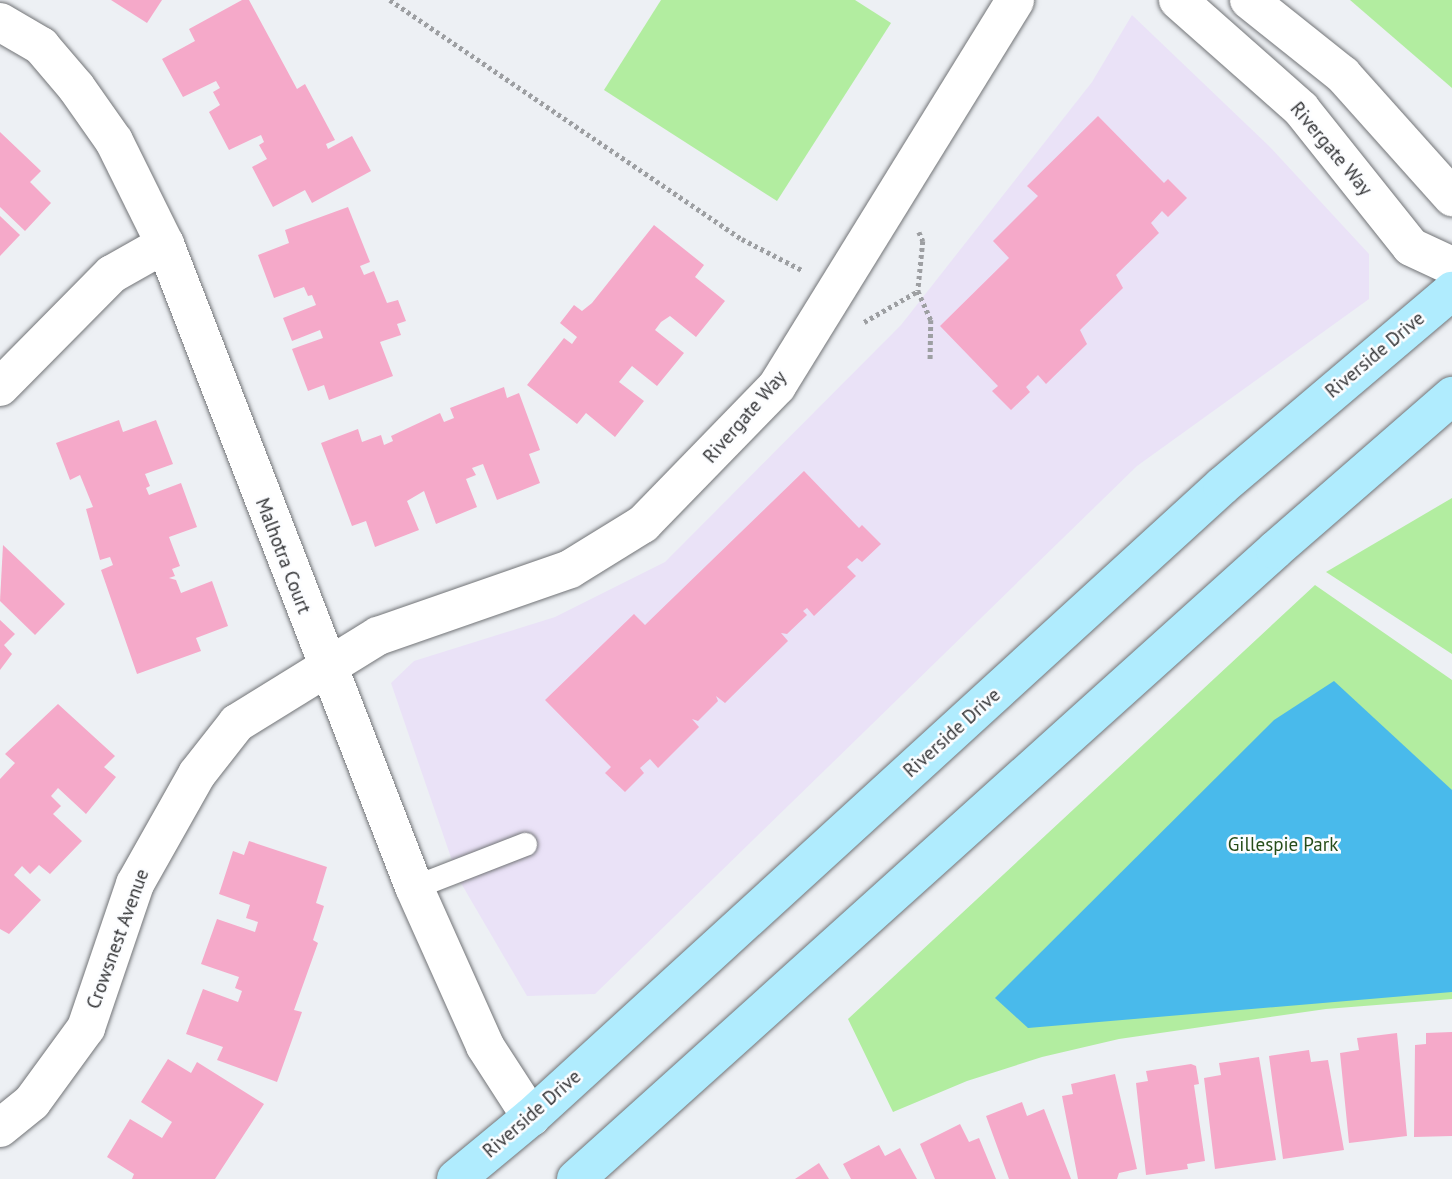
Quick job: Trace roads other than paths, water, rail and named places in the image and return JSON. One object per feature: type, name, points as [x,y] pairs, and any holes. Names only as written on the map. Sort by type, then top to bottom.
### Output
[{"type":"main road","name":"Riverside Drive","points":[[456,1179],[531,1117],[1222,486],[1452,291]]},
{"type":"main road","points":[[576,1179],[1275,550],[1452,396]]},
{"type":"street","name":"Rivergate Way","points":[[325,665],[378,636],[570,569],[643,524],[777,387],[1015,0]]},
{"type":"street","name":"Rivergate Way","points":[[1178,0],[1301,109],[1411,247],[1452,266]]},
{"type":"street","points":[[1249,0],[1343,75],[1452,197]]},
{"type":"street","name":"Malhotra Court","points":[[0,22],[41,46],[76,87],[114,141],[165,244],[325,665],[414,887],[485,1046],[531,1117]]},
{"type":"street","points":[[1301,109],[1343,75]]},
{"type":"street","points":[[0,387],[112,274],[165,244]]},
{"type":"street","name":"Crowsnest Avenue","points":[[0,1128],[32,1102],[86,1028],[135,884],[197,774],[237,723],[325,665]]},
{"type":"lane","points":[[414,887],[525,844]]},
{"type":"water","points":[[1334,681],[1452,790],[1452,992],[1028,1028],[995,998],[1274,720]]},
{"type":"park label","name":"Gillespie Park","points":[[1283,845]]}]
